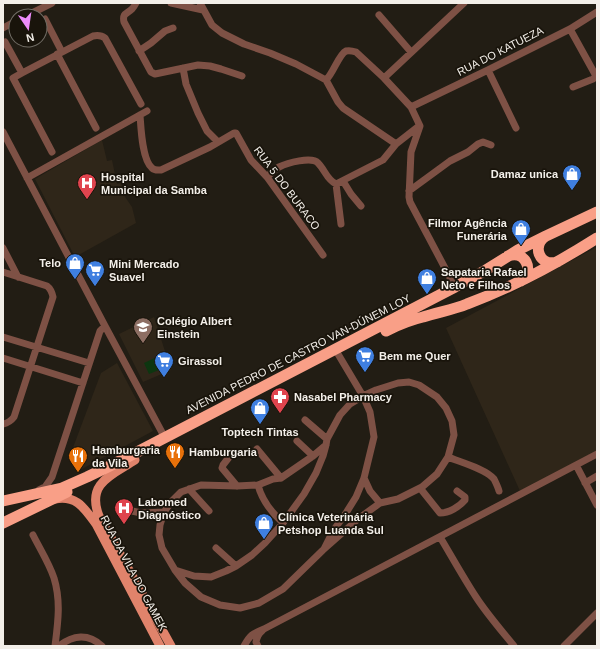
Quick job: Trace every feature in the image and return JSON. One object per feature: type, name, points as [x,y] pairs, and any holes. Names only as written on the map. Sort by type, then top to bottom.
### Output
[{"type":"highway","name":"AVENIDA PEDRO DE CASTRO VAN-DÚNEM LOY","points":[[3,501],[70,485],[116,463],[455,287],[486,270],[507,256],[597,212]]},
{"type":"highway","points":[[546,236],[542,238],[539,244],[538,249],[540,255],[548,262],[560,261]]},
{"type":"highway","name":"AVENIDA PEDRO DE CASTRO VAN-DÚNEM LOY","points":[[3,523],[44,502],[120,468],[338,354],[404,323],[462,306],[521,281],[560,261],[597,238]]},
{"type":"highway","points":[[507,256],[516,255],[521,257],[526,262],[528,266],[527,273],[525,278],[521,281]]},
{"type":"main road","name":"RUA DA VILA DO GAMEK","points":[[120,468],[100,485],[95,496],[96,509],[171,646]]},
{"type":"main road","name":"RUA DA VILA DO GAMEK","points":[[44,502],[67,498],[83,506],[96,524],[160,646]]},
{"type":"street","points":[[42,8],[52,3]]},
{"type":"street","points":[[136,3],[134,8],[124,15],[124,22],[151,72],[155,74],[183,68],[210,66],[242,76]]},
{"type":"street","points":[[171,3],[202,6],[212,25],[222,32],[244,44],[296,64],[326,80],[343,108],[396,144]]},
{"type":"street","points":[[384,78],[464,3]]},
{"type":"street","name":"RUA DO KATUEZA","points":[[411,107],[570,29],[597,12]]},
{"type":"street","points":[[378,15],[411,52]]},
{"type":"street","points":[[48,26],[96,128]]},
{"type":"street","points":[[139,51],[165,31],[173,28]]},
{"type":"street","points":[[570,29],[596,76],[593,79],[573,87]]},
{"type":"street","points":[[52,152],[13,78],[93,36],[98,35],[105,38],[141,104]]},
{"type":"street","points":[[5,42],[22,74]]},
{"type":"street","points":[[326,80],[346,51],[356,52],[384,78],[411,107],[420,126],[411,152],[409,191],[410,202],[455,287]]},
{"type":"street","points":[[140,115],[144,154],[152,168],[155,170],[161,170],[218,142],[207,131],[198,113],[186,84],[183,68]]},
{"type":"street","points":[[488,70],[516,128]]},
{"type":"street","points":[[27,178],[147,111]]},
{"type":"street","points":[[339,183],[383,160],[396,144],[420,126]]},
{"type":"street","points":[[3,132],[165,438]]},
{"type":"street","name":"RUA 5 DO BURACO","points":[[218,142],[236,133],[251,160],[267,177],[324,256]]},
{"type":"street","points":[[409,191],[450,161],[468,152],[478,144],[483,142],[491,145]]},
{"type":"street","points":[[267,177],[285,164],[303,160],[314,160],[317,161],[332,182],[339,183],[361,206]]},
{"type":"street","points":[[339,183],[342,224]]},
{"type":"street","points":[[3,248],[18,277]]},
{"type":"street","points":[[3,272],[46,286],[50,289],[53,297],[14,417],[12,420],[3,424]]},
{"type":"street","points":[[21,497],[45,487],[52,477],[100,331],[105,326]]},
{"type":"street","points":[[3,336],[89,363]]},
{"type":"street","points":[[323,550],[329,538],[356,497],[364,478],[374,437],[370,412],[363,396],[338,354]]},
{"type":"street","points":[[3,358],[83,383]]},
{"type":"street","points":[[175,570],[194,576],[210,577],[236,566],[265,543],[283,523],[304,494],[316,472],[323,456],[326,442],[340,415],[350,404],[363,396],[398,383],[409,382],[419,385],[437,397],[446,408],[452,420],[454,435],[448,457],[437,474],[420,488],[398,499],[380,503],[358,519],[323,550],[283,589],[259,603],[240,608],[220,605],[201,597],[185,583],[175,570],[162,548],[159,535],[164,512],[181,492],[200,485],[258,485],[273,479],[281,478],[312,456],[326,442]]},
{"type":"street","points":[[305,420],[326,442]]},
{"type":"street","points":[[296,441],[312,456]]},
{"type":"street","points":[[257,450],[281,478]]},
{"type":"street","points":[[244,646],[252,634],[597,454]]},
{"type":"street","points":[[230,456],[222,468],[237,486]]},
{"type":"street","points":[[448,457],[482,470],[494,479],[499,491]]},
{"type":"street","points":[[576,466],[597,505]]},
{"type":"street","points":[[585,483],[597,476]]},
{"type":"street","points":[[364,478],[370,491],[380,503]]},
{"type":"street","points":[[258,485],[267,507],[283,523]]},
{"type":"street","points":[[420,488],[440,514],[446,513],[462,504],[465,500],[465,498],[457,490]]},
{"type":"street","points":[[189,489],[209,511]]},
{"type":"street","points":[[132,511],[164,512]]},
{"type":"street","points":[[33,535],[49,566],[56,586],[59,616],[55,646]]},
{"type":"street","points":[[440,537],[483,608],[514,646]]},
{"type":"street","points":[[216,548],[236,566]]},
{"type":"street","points":[[566,645],[597,613]]},
{"type":"street","points":[[258,646],[256,638],[264,629]]},
{"type":"street","points":[[59,646],[74,637],[82,636],[91,638],[102,646]]},
{"type":"shaded area","name":"Hospital Municipal da Samba","points":[[102,140],[107,161],[112,160],[117,184],[121,183],[124,191],[123,194],[132,207],[136,223],[75,257],[35,179]]},
{"type":"shaded area","points":[[597,247],[597,451],[520,491],[446,328]]},
{"type":"shaded area","name":"Colégio Albert Einstein","points":[[154,317],[171,370],[143,382],[119,334]]},
{"type":"shaded area","points":[[117,363],[153,431],[82,469],[71,453],[101,373]]},
{"type":"green space","points":[[159,356],[164,368],[149,374],[144,363]]},
{"type":"place","name":"Damaz unica","points":[[572,191]]},
{"type":"place","name":"Hospital Municipal da Samba","points":[[87,200]]},
{"type":"place","name":"Filmor Agência Funerária","points":[[521,246]]},
{"type":"place","name":"Telo","points":[[75,280]]},
{"type":"place","name":"Mini Mercado Suavel","points":[[95,287]]},
{"type":"place","name":"Sapataria Rafael Neto e Filhos","points":[[427,295]]},
{"type":"place","name":"Colégio Albert Einstein","points":[[143,344]]},
{"type":"place","name":"Bem me Quer","points":[[365,373]]},
{"type":"place","name":"Girassol","points":[[164,378]]},
{"type":"place","name":"Nasabel Pharmacy","points":[[280,414]]},
{"type":"place","name":"Toptech Tintas","points":[[260,425]]},
{"type":"place","name":"Hamburgaria","points":[[175,469]]},
{"type":"place","name":"Hamburgaria da Vila","points":[[78,473]]},
{"type":"place","name":"Labomed Diagnóstico","points":[[124,525]]},
{"type":"place","name":"Clínica Veterinária Petshop Luanda Sul","points":[[264,540]]}]
